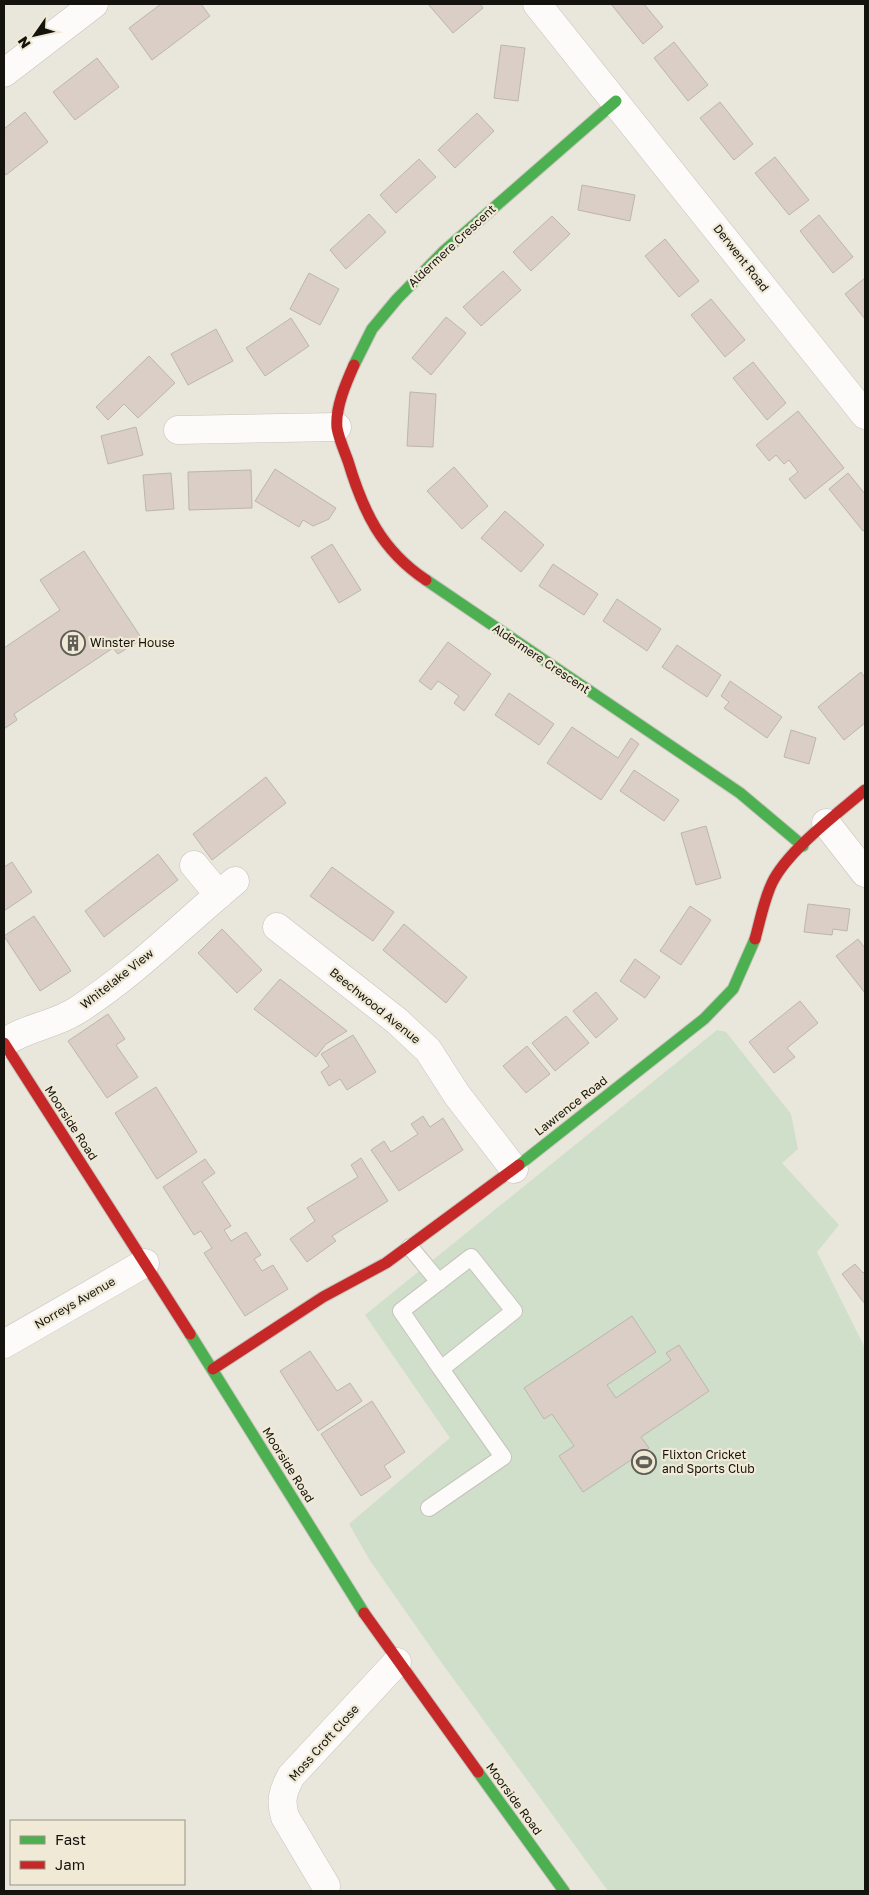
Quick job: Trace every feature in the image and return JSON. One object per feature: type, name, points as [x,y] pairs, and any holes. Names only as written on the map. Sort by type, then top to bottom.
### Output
[{"type":"street","points":[[4,73],[94,4]]},
{"type":"street","name":"Derwent Road","points":[[537,4],[616,100],[865,414]]},
{"type":"street","name":"Aldermere Crescent","points":[[616,100],[443,252],[397,299],[372,329],[353,366],[340,404],[337,427],[356,488],[374,528],[391,552],[419,576],[740,793],[803,846]]},
{"type":"street","points":[[178,430],[337,427]]},
{"type":"street","name":"Lawrence Road","points":[[213,1369],[323,1297],[386,1263],[410,1247],[514,1169],[704,1018],[733,989],[752,949],[772,883],[788,861],[826,823],[865,790]]},
{"type":"street","points":[[826,823],[865,873]]},
{"type":"street","name":"Whitelake View","points":[[4,1043],[30,1028],[55,1023],[76,1011],[113,984],[227,888],[194,865]]},
{"type":"street","name":"Beechwood Avenue","points":[[277,927],[397,1021],[428,1050],[457,1095],[514,1169]]},
{"type":"street","name":"Moorside Road","points":[[4,1043],[213,1369],[358,1605],[397,1662],[564,1891]]},
{"type":"street","name":"Norreys Avenue","points":[[4,1344],[145,1263]]},
{"type":"street","name":"Moss Croft Close","points":[[326,1886],[285,1817],[281,1804],[282,1793],[291,1776],[397,1662]]},
{"type":"lane","points":[[410,1247],[439,1282]]},
{"type":"lane","points":[[429,1508],[502,1457],[441,1369],[401,1311],[471,1257],[514,1311],[441,1369]]},
{"type":"green space","name":"Flixton Cricket and Sports Club","points":[[717,1030],[726,1032],[791,1114],[798,1149],[782,1163],[839,1225],[817,1252],[865,1348],[865,1891],[608,1891],[436,1655],[369,1559],[349,1524],[450,1438],[365,1315]]},
{"type":"building","points":[[161,4],[201,4],[210,16],[152,60],[129,28]]},
{"type":"building","points":[[428,4],[480,4],[483,8],[453,33]]},
{"type":"building","points":[[611,4],[644,4],[663,27],[643,44]]},
{"type":"building","points":[[674,42],[708,85],[688,101],[654,58]]},
{"type":"building","points":[[501,45],[525,48],[518,101],[494,98]]},
{"type":"building","points":[[97,58],[119,87],[75,120],[53,92]]},
{"type":"building","points":[[720,102],[753,144],[734,160],[700,118]]},
{"type":"building","points":[[25,112],[48,142],[6,175],[4,172],[4,129]]},
{"type":"building","points":[[477,113],[494,131],[455,168],[438,150]]},
{"type":"building","points":[[775,157],[809,200],[789,215],[755,173]]},
{"type":"building","points":[[419,159],[436,177],[396,213],[380,195]]},
{"type":"building","points":[[582,185],[635,195],[630,221],[578,210]]},
{"type":"building","points":[[369,214],[386,232],[346,269],[330,250]]},
{"type":"building","points":[[819,215],[853,257],[833,273],[800,231]]},
{"type":"building","points":[[552,216],[570,234],[531,271],[513,252]]},
{"type":"building","points":[[665,239],[699,281],[679,297],[645,256]]},
{"type":"building","points":[[503,271],[521,290],[481,326],[463,307]]},
{"type":"building","points":[[309,273],[339,289],[320,325],[290,309]]},
{"type":"building","points":[[865,278],[865,319],[845,294]]},
{"type":"building","points":[[711,299],[745,340],[725,357],[691,315]]},
{"type":"building","points":[[446,317],[466,333],[431,375],[412,358]]},
{"type":"building","points":[[291,318],[309,346],[265,376],[246,348]]},
{"type":"building","points":[[216,329],[233,361],[188,385],[171,354]]},
{"type":"building","points":[[149,356],[175,383],[138,418],[124,404],[108,420],[96,407]]},
{"type":"building","points":[[753,362],[786,403],[767,420],[733,378]]},
{"type":"building","points":[[410,392],[436,394],[433,447],[407,446]]},
{"type":"building","points":[[798,411],[844,468],[805,499],[789,479],[798,472],[789,460],[784,464],[776,455],[769,461],[756,445]]},
{"type":"building","points":[[136,427],[143,455],[108,464],[101,436]]},
{"type":"building","points":[[454,467],[488,506],[462,529],[427,491]]},
{"type":"building","points":[[275,469],[336,508],[329,519],[313,526],[303,520],[299,527],[255,501]]},
{"type":"building","points":[[251,470],[252,508],[189,510],[188,472]]},
{"type":"building","points":[[171,473],[174,509],[146,511],[143,475]]},
{"type":"building","points":[[848,473],[865,494],[865,529],[863,531],[829,489]]},
{"type":"building","points":[[505,511],[544,545],[521,572],[481,538]]},
{"type":"building","points":[[332,544],[361,590],[339,603],[311,557]]},
{"type":"building","name":"Winster House","points":[[84,551],[142,639],[118,654],[113,648],[14,714],[17,720],[4,729],[4,648],[60,610],[40,580]]},
{"type":"building","points":[[553,564],[598,594],[584,615],[539,586]]},
{"type":"building","points":[[617,599],[661,629],[647,651],[603,621]]},
{"type":"building","points":[[448,642],[491,674],[464,711],[454,703],[459,696],[438,681],[431,690],[419,681]]},
{"type":"building","points":[[677,645],[721,675],[707,697],[662,667]]},
{"type":"building","points":[[861,672],[865,678],[865,723],[844,740],[818,707]]},
{"type":"building","points":[[730,681],[782,717],[767,738],[724,708],[729,702],[721,696]]},
{"type":"building","points":[[509,693],[554,724],[539,745],[495,715]]},
{"type":"building","points":[[572,727],[618,758],[631,738],[639,744],[601,800],[547,763]]},
{"type":"building","points":[[791,730],[816,738],[809,764],[784,757]]},
{"type":"building","points":[[634,770],[679,800],[664,821],[620,791]]},
{"type":"building","points":[[266,777],[286,803],[212,860],[193,834]]},
{"type":"building","points":[[706,826],[721,878],[696,885],[681,833]]},
{"type":"building","points":[[158,854],[178,880],[104,937],[85,911]]},
{"type":"building","points":[[12,862],[32,892],[4,911],[4,867]]},
{"type":"building","points":[[332,867],[394,912],[373,941],[310,896]]},
{"type":"building","points":[[808,904],[850,909],[847,931],[833,929],[832,935],[804,932]]},
{"type":"building","points":[[690,906],[711,920],[681,965],[660,951]]},
{"type":"building","points":[[34,916],[71,971],[40,991],[4,936]]},
{"type":"building","points":[[404,924],[467,977],[446,1003],[383,950]]},
{"type":"building","points":[[222,929],[262,970],[237,993],[198,953]]},
{"type":"building","points":[[858,939],[865,948],[865,993],[836,956]]},
{"type":"building","points":[[635,959],[660,977],[645,998],[620,981]]},
{"type":"building","points":[[280,979],[347,1031],[326,1044],[316,1057],[254,1009]]},
{"type":"building","points":[[596,992],[618,1019],[596,1038],[573,1011]]},
{"type":"building","points":[[800,1001],[818,1023],[787,1048],[795,1057],[774,1073],[749,1042]]},
{"type":"building","points":[[108,1014],[125,1039],[116,1045],[138,1077],[107,1098],[68,1041]]},
{"type":"building","points":[[566,1016],[589,1043],[555,1071],[532,1043]]},
{"type":"building","points":[[353,1035],[376,1072],[347,1090],[340,1079],[329,1086],[321,1072],[329,1066],[321,1054]]},
{"type":"building","points":[[527,1046],[550,1074],[526,1093],[503,1066]]},
{"type":"building","points":[[156,1087],[197,1152],[157,1179],[115,1113]]},
{"type":"building","points":[[423,1116],[430,1127],[443,1118],[463,1150],[399,1191],[371,1150],[384,1141],[391,1152],[418,1134],[411,1124]]},
{"type":"building","points":[[361,1158],[388,1201],[332,1236],[336,1241],[307,1262],[290,1239],[315,1221],[307,1208],[358,1177],[351,1165]]},
{"type":"building","points":[[205,1159],[215,1173],[202,1182],[231,1226],[224,1230],[231,1241],[246,1232],[261,1255],[254,1259],[262,1271],[273,1265],[288,1289],[245,1316],[204,1253],[212,1248],[201,1231],[194,1235],[163,1187]]},
{"type":"building","points":[[855,1264],[863,1273],[865,1271],[865,1304],[842,1274]]},
{"type":"building","points":[[632,1316],[656,1352],[607,1385],[616,1398],[671,1360],[666,1353],[679,1345],[709,1391],[641,1437],[649,1448],[583,1492],[559,1456],[574,1446],[552,1414],[544,1419],[524,1388]]},
{"type":"building","points":[[310,1351],[337,1391],[350,1383],[362,1401],[318,1431],[280,1371]]},
{"type":"building","points":[[372,1401],[405,1452],[384,1466],[391,1477],[361,1496],[321,1434]]},
{"type":"traffic: fast","points":[[354,365],[372,329],[397,299],[443,252],[616,101]]},
{"type":"traffic: fast","points":[[426,580],[740,793],[803,846]]},
{"type":"traffic: fast","points":[[519,1165],[704,1019],[733,989],[755,939]]},
{"type":"traffic: fast","points":[[190,1334],[364,1613]]},
{"type":"traffic: fast","points":[[478,1772],[564,1891]]},
{"type":"traffic: jam","points":[[354,365],[338,412],[337,428],[340,440],[360,496],[376,528],[397,556],[426,580]]},
{"type":"traffic: jam","points":[[755,939],[767,896],[779,871],[814,833],[865,790]]},
{"type":"traffic: jam","points":[[4,1043],[190,1334]]},
{"type":"traffic: jam","points":[[213,1369],[323,1297],[386,1263],[519,1165]]},
{"type":"traffic: jam","points":[[364,1613],[478,1772]]},
{"type":"place","name":"Winster House","points":[[73,643]]},
{"type":"place","name":"Flixton Cricket and Sports Club","points":[[644,1462]]}]
